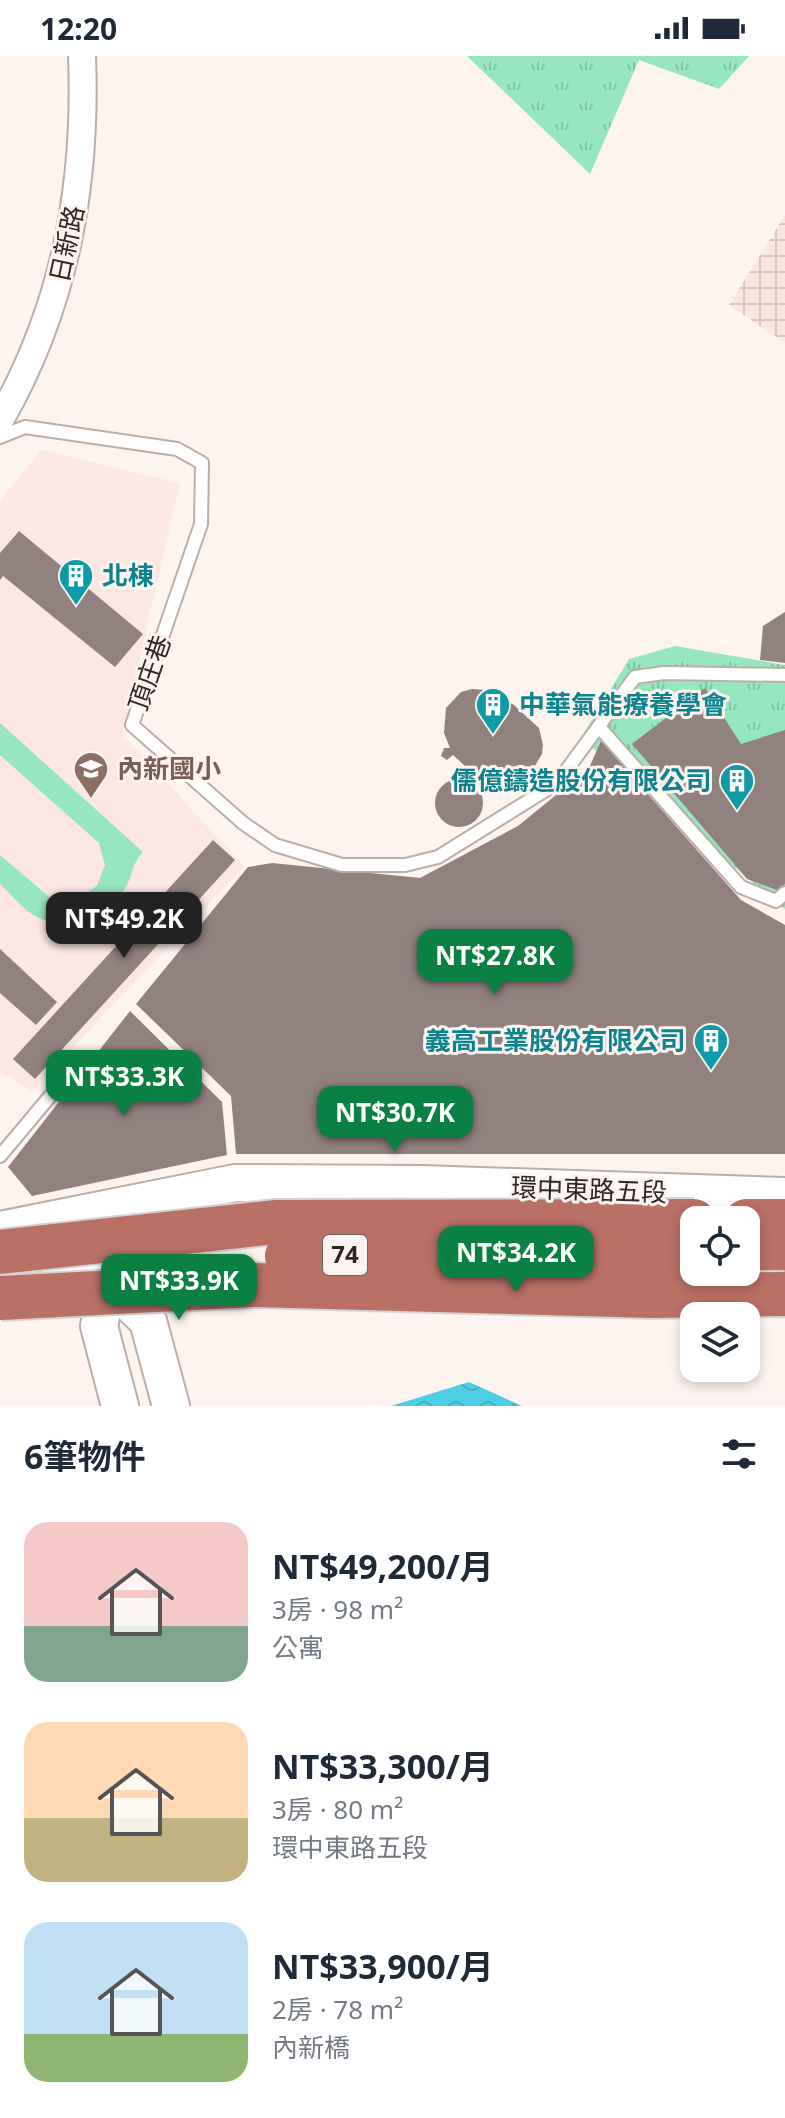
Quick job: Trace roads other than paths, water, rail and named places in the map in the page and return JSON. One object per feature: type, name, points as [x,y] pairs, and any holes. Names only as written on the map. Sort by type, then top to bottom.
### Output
[{"type":"highway","name":"74","points":[[4,1230],[275,1222],[680,1221]]},
{"type":"highway","points":[[760,1221],[785,1221]]},
{"type":"highway","name":"74","points":[[0,1295],[55,1276],[129,1266],[281,1256],[680,1253]]},
{"type":"highway","points":[[760,1253],[785,1253]]},
{"type":"highway","points":[[0,1295],[253,1285],[653,1296],[785,1294]]},
{"type":"street","name":"日新路","points":[[0,420],[53,306],[69,248],[84,129],[82,56]]},
{"type":"street","name":"環中東路五段","points":[[4,1230],[235,1183],[422,1184],[785,1196]]},
{"type":"street","points":[[0,1271],[55,1259],[299,1228],[397,1231],[610,1262]]},
{"type":"street","points":[[4,1230],[55,1259],[109,1283],[148,1321],[171,1406]]},
{"type":"street","points":[[760,1263],[785,1262]]},
{"type":"street","points":[[0,1308],[109,1283],[338,1268],[680,1263]]},
{"type":"street","points":[[109,1283],[99,1326],[120,1406]]},
{"type":"lane","name":"頂庄巷","points":[[0,437],[25,427],[177,449],[202,463],[201,524],[132,725],[243,823],[275,845],[342,865],[405,865],[438,857],[557,783],[635,677],[664,673],[785,675]]},
{"type":"lane","points":[[600,728],[741,887],[776,901],[785,893]]},
{"type":"lane","points":[[0,1156],[57,1088]]},
{"type":"water","points":[[469,1382],[522,1406],[391,1406]]},
{"type":"place","name":"北棟","points":[[76,607]]},
{"type":"place","name":"中華氣能療養學會","points":[[493,736]]},
{"type":"place","name":"內新國小","points":[[91,800]]},
{"type":"place","name":"儒億鑄造股份有限公司","points":[[737,812]]},
{"type":"place","name":"義高工業股份有限公司","points":[[711,1072]]}]
